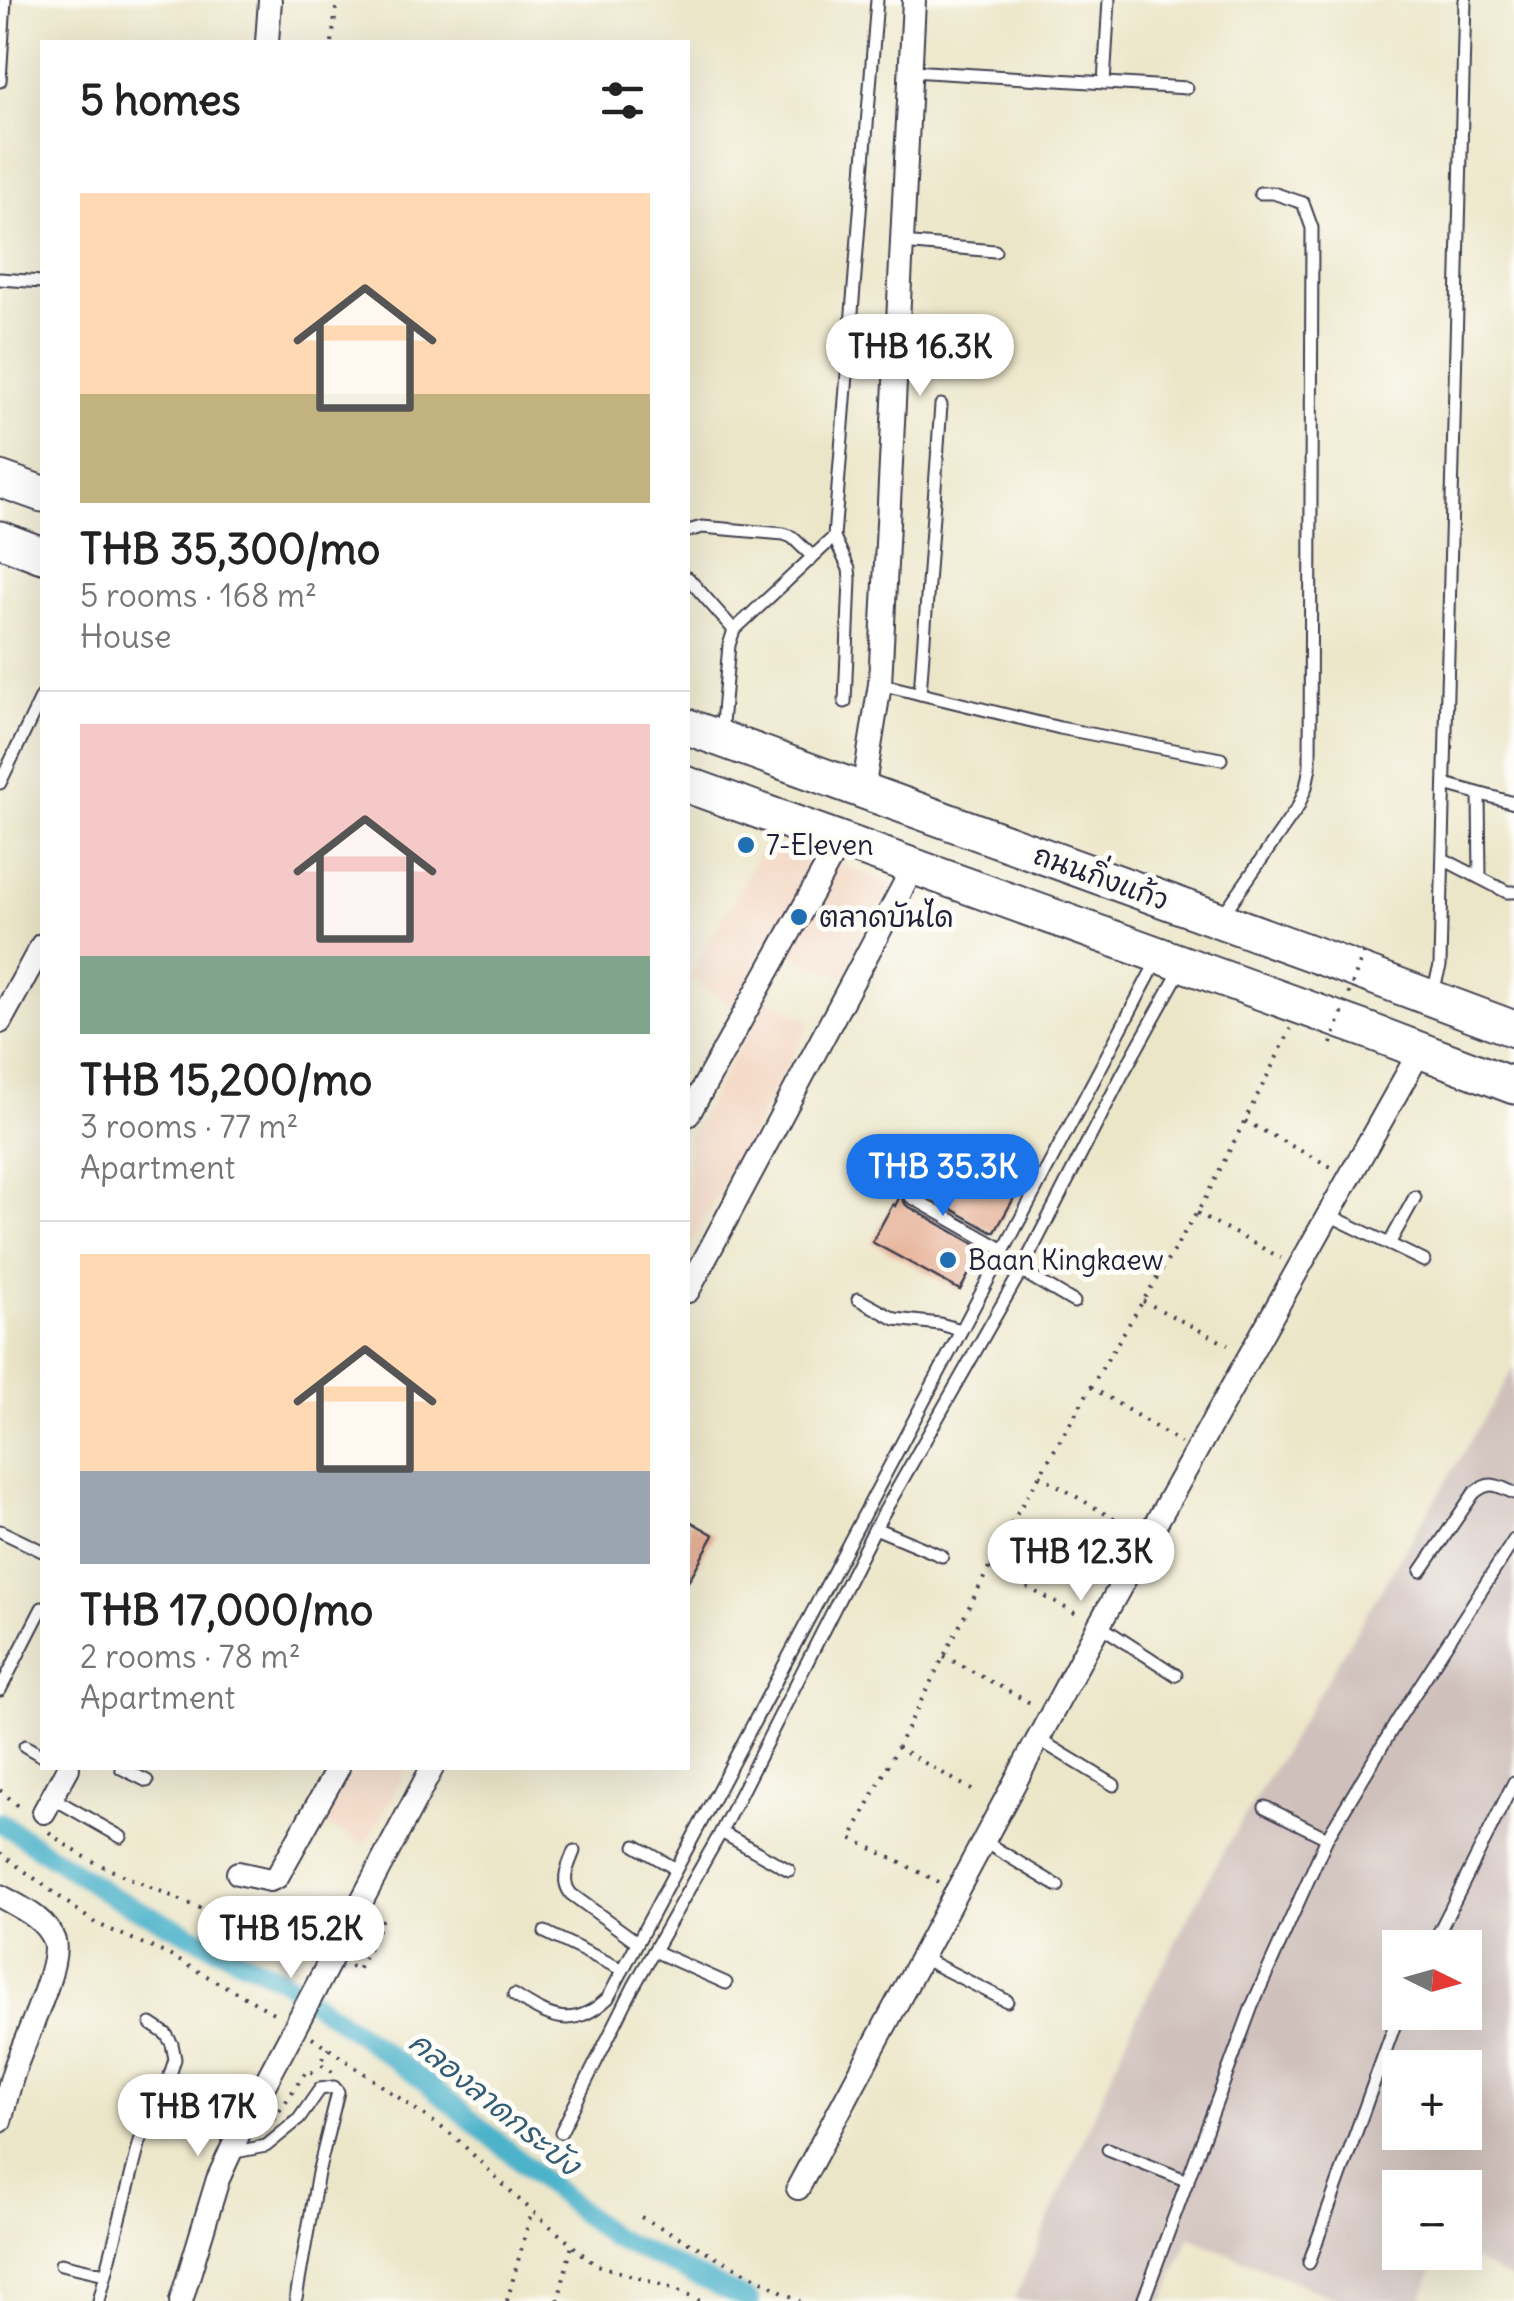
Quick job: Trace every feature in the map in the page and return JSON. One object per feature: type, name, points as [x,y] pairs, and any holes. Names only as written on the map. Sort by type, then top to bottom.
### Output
[{"type":"main road","points":[[0,479],[40,493]]},
{"type":"main road","points":[[0,540],[40,553]]},
{"type":"main road","name":"ถนนกิ่งแก้ว","points":[[690,728],[1514,1029]]},
{"type":"main road","name":"ถนนกิ่งแก้ว","points":[[690,792],[914,866],[1514,1086]]},
{"type":"street","points":[[267,40],[270,0]]},
{"type":"street","points":[[863,791],[880,684],[914,0]]},
{"type":"street","points":[[690,1112],[841,840]]},
{"type":"street","points":[[690,1287],[914,866]]},
{"type":"street","points":[[0,1022],[40,948]]},
{"type":"street","points":[[798,2188],[1038,1740],[1091,1621],[1420,1051]]},
{"type":"street","points":[[41,1812],[66,1770]]},
{"type":"street","points":[[238,1873],[270,1880],[277,1877],[337,1770]]},
{"type":"street","points":[[181,2301],[218,2179],[240,2130],[343,1952],[364,1895],[431,1770]]},
{"type":"street","points":[[0,1896],[37,1918],[55,1945],[48,1980],[0,2121]]},
{"type":"lane","points":[[0,81],[6,0]]},
{"type":"lane","points":[[844,702],[850,579],[834,537],[878,0]]},
{"type":"lane","points":[[1104,83],[1110,0]]},
{"type":"lane","points":[[1432,998],[1440,966],[1465,0]]},
{"type":"lane","points":[[911,71],[1187,88]]},
{"type":"lane","points":[[1220,920],[1298,807],[1310,768],[1312,228],[1303,203],[1260,193]]},
{"type":"lane","points":[[902,243],[995,251]]},
{"type":"lane","points":[[0,279],[40,282]]},
{"type":"lane","points":[[920,694],[941,405]]},
{"type":"lane","points":[[690,531],[702,528],[784,534],[812,556]]},
{"type":"lane","points":[[721,740],[729,644],[734,630],[834,537]]},
{"type":"lane","points":[[690,580],[734,630]]},
{"type":"lane","points":[[880,684],[1060,728],[1221,759]]},
{"type":"lane","points":[[0,783],[40,700]]},
{"type":"lane","points":[[1445,784],[1514,803]]},
{"type":"lane","points":[[1478,794],[1480,878]]},
{"type":"lane","points":[[1443,860],[1514,892]]},
{"type":"lane","points":[[514,1996],[539,2012],[571,2018],[592,2013],[608,1998],[1004,1250],[1172,960]]},
{"type":"lane","points":[[561,2132],[654,1951],[721,1832],[875,1528],[1021,1271],[1122,1075],[1172,960]]},
{"type":"lane","points":[[911,1197],[1004,1250]]},
{"type":"lane","points":[[1389,1244],[1415,1197]]},
{"type":"lane","points":[[1327,1214],[1424,1261]]},
{"type":"lane","points":[[1021,1271],[1074,1302]]},
{"type":"lane","points":[[858,1299],[895,1319],[961,1330]]},
{"type":"lane","points":[[1421,1570],[1474,1493],[1484,1485],[1494,1484],[1514,1492]]},
{"type":"lane","points":[[875,1528],[942,1556]]},
{"type":"lane","points":[[0,1531],[40,1550]]},
{"type":"lane","points":[[1142,2301],[1252,2006],[1327,1838],[1514,1540]]},
{"type":"lane","points":[[0,1690],[40,1612]]},
{"type":"lane","points":[[1091,1621],[1176,1675]]},
{"type":"lane","points":[[1038,1740],[1114,1785]]},
{"type":"lane","points":[[25,1746],[40,1755]]},
{"type":"lane","points":[[126,1770],[148,1780]]},
{"type":"lane","points":[[1440,1930],[1514,1782]]},
{"type":"lane","points":[[1265,1807],[1327,1838]]},
{"type":"lane","points":[[41,1812],[120,1837]]},
{"type":"lane","points":[[721,1832],[789,1870]]},
{"type":"lane","points":[[983,1842],[1058,1886]]},
{"type":"lane","points":[[636,1846],[676,1869]]},
{"type":"lane","points":[[574,1852],[564,1878],[566,1888],[638,1942]]},
{"type":"lane","points":[[545,1932],[623,1970]]},
{"type":"lane","points":[[654,1951],[726,1984]]},
{"type":"lane","points":[[920,1957],[1008,2001]]},
{"type":"lane","points":[[99,2301],[140,2141],[166,2088],[174,2058],[166,2034],[151,2024]]},
{"type":"lane","points":[[1310,2264],[1393,2030]]},
{"type":"lane","points":[[230,2152],[266,2146],[299,2119],[320,2089],[334,2087],[338,2092],[318,2173],[296,2298]]},
{"type":"lane","points":[[166,2088],[240,2130]]},
{"type":"lane","points":[[1108,2148],[1188,2181]]},
{"type":"lane","points":[[61,2264],[106,2274]]},
{"type":"path","points":[[332,40],[338,0]]},
{"type":"path","points":[[1330,1044],[1366,948]]},
{"type":"path","points":[[939,1882],[851,1838],[990,1567],[1040,1475],[1197,1213],[1302,1007]]},
{"type":"path","points":[[1244,1121],[1333,1168]]},
{"type":"path","points":[[1197,1213],[1283,1259]]},
{"type":"path","points":[[1143,1301],[1228,1345]]},
{"type":"path","points":[[1092,1387],[1181,1443]]},
{"type":"path","points":[[1040,1475],[1129,1528]]},
{"type":"path","points":[[990,1567],[1091,1621]]},
{"type":"path","points":[[944,1656],[1034,1706]]},
{"type":"path","points":[[897,1747],[979,1794]]},
{"type":"path","points":[[0,1790],[41,1812],[67,1847],[90,1861],[314,1952]]},
{"type":"path","points":[[0,1853],[95,1924],[166,1954],[283,2018]]},
{"type":"path","points":[[343,1952],[358,1970],[382,1921],[364,1895]]},
{"type":"path","points":[[314,2038],[455,2138],[594,2264],[700,2301]]},
{"type":"path","points":[[329,2048],[319,2063],[335,2074],[331,2080]]},
{"type":"path","points":[[240,2130],[260,2139],[306,2070],[319,2075]]},
{"type":"path","points":[[507,2301],[532,2210]]},
{"type":"path","points":[[641,2217],[800,2301]]},
{"type":"path","points":[[558,2301],[572,2245]]},
{"type":"shaded area","name":"ตลาดบันได","points":[[768,839],[893,885],[843,977],[787,950],[748,1015],[690,979]]},
{"type":"shaded area","points":[[767,997],[811,1022],[690,1246],[690,1136]]},
{"type":"shaded area","points":[[1514,1368],[1514,2281],[1482,2264],[1482,2170],[1382,2170],[1382,2270],[1432,2270],[1421,2301],[1341,2301],[1189,2237],[1164,2301],[1014,2301],[1134,2022],[1216,1864]]},
{"type":"shaded area","points":[[339,1770],[406,1770],[366,1844],[311,1819]]},
{"type":"building","points":[[925,1147],[1015,1196],[992,1232],[916,1189],[903,1192],[906,1205],[983,1249],[960,1290],[872,1242]]},
{"type":"building","points":[[690,1521],[714,1535],[690,1578]]},
{"type":"waterway","name":"คลองลาดกระบัง","points":[[0,1822],[111,1896],[282,1979],[428,2084],[610,2236],[750,2301]]},
{"type":"place","name":"7-Eleven","points":[[746,845]]},
{"type":"place","name":"ตลาดบันได","points":[[799,917]]},
{"type":"place","name":"Baan Kingkaew","points":[[948,1260]]}]
